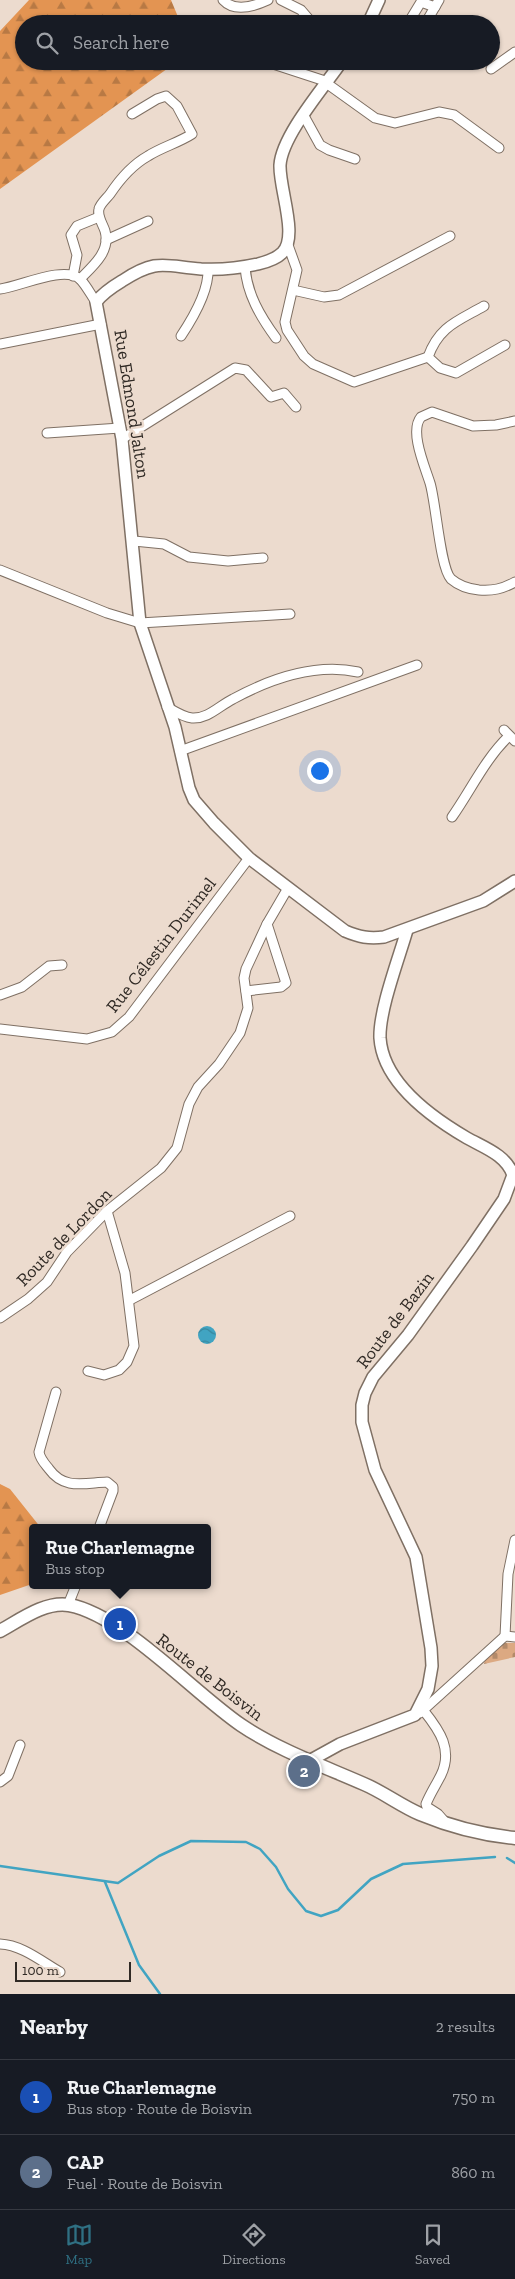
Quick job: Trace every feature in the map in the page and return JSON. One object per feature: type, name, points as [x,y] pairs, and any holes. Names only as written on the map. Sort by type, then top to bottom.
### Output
[{"type":"main road","name":"Route de Boisvin","points":[[0,1631],[48,1606],[68,1605],[96,1613],[121,1630],[242,1726],[263,1738],[381,1791],[419,1814],[498,1836],[515,1838]]},
{"type":"street","points":[[223,0],[227,4],[238,7],[255,6],[268,0]]},
{"type":"street","points":[[281,0],[301,10],[305,15]]},
{"type":"street","points":[[372,15],[379,0]]},
{"type":"street","points":[[412,15],[421,2],[437,3],[430,15]]},
{"type":"street","points":[[500,63],[515,52]]},
{"type":"street","points":[[290,70],[327,83],[375,118],[395,123],[438,112],[454,115],[499,148]]},
{"type":"street","points":[[96,302],[111,288],[137,271],[151,265],[165,264],[208,268],[246,266],[277,257],[288,245],[290,237],[289,222],[283,198],[280,164],[288,139],[336,70]]},
{"type":"street","points":[[0,289],[48,277],[77,278],[102,255],[106,232],[99,218],[99,209],[127,172],[149,155],[168,148],[192,134],[177,106],[166,96],[157,99],[132,114]]},
{"type":"street","points":[[304,116],[320,146],[356,159]]},
{"type":"street","points":[[77,278],[77,255],[71,235],[76,226],[99,218]]},
{"type":"street","points":[[106,240],[148,221]]},
{"type":"street","points":[[293,290],[324,297],[340,294],[450,236]]},
{"type":"street","points":[[288,245],[297,270],[285,322],[287,330],[304,356],[319,368],[354,382],[428,357],[434,342],[448,326],[484,306]]},
{"type":"street","points":[[246,266],[246,278],[253,301],[276,338]]},
{"type":"street","points":[[181,336],[192,320],[208,284],[208,268]]},
{"type":"street","name":"Rue Edmond Jalton","points":[[77,278],[96,302],[121,434],[134,541],[140,623],[194,800],[214,824],[249,858],[345,931],[365,938],[384,937],[407,930],[483,901],[515,881]]},
{"type":"street","points":[[0,344],[100,324]]},
{"type":"street","points":[[428,357],[440,368],[456,373],[505,345]]},
{"type":"street","points":[[47,433],[92,432],[121,434],[235,368],[246,370],[271,397],[284,393],[296,407]]},
{"type":"street","points":[[515,421],[473,426],[432,412],[426,414],[418,421],[417,437],[432,489],[447,574],[457,584],[472,589],[497,590],[515,582]]},
{"type":"street","points":[[134,541],[164,544],[189,557],[228,561],[263,558]]},
{"type":"street","points":[[0,570],[107,613],[140,623],[290,614]]},
{"type":"street","points":[[180,751],[417,665]]},
{"type":"street","points":[[167,707],[187,717],[198,718],[210,714],[228,702],[274,681],[327,669],[340,668],[358,672]]},
{"type":"street","points":[[452,817],[488,759],[509,736]]},
{"type":"street","name":"Rue Célestin Durimel","points":[[0,1029],[87,1039],[112,1032],[129,1017],[249,858]]},
{"type":"street","name":"Route de Lordon","points":[[0,1318],[28,1299],[47,1282],[67,1252],[107,1211],[162,1168],[177,1148],[189,1104],[198,1087],[206,1075],[219,1064],[240,1033],[248,1008],[244,978],[246,969],[267,924],[288,888]]},
{"type":"street","points":[[246,991],[281,987],[286,983],[267,924]]},
{"type":"street","name":"Route de Bazin","points":[[407,930],[381,1028],[382,1047],[386,1064],[396,1080],[426,1109],[464,1136],[503,1158],[513,1175],[504,1199],[408,1335],[373,1377],[364,1392],[362,1422],[375,1470],[387,1499],[408,1537],[416,1557],[431,1648],[432,1666],[428,1689],[420,1713]]},
{"type":"street","points":[[384,937],[401,950]]},
{"type":"street","points":[[0,995],[22,987],[49,966],[62,965]]},
{"type":"street","points":[[88,1371],[104,1375],[111,1374],[127,1362],[134,1346],[130,1300],[122,1255],[107,1211]]},
{"type":"street","points":[[130,1300],[290,1216]]},
{"type":"street","points":[[56,1392],[39,1452],[40,1457],[56,1478],[64,1483],[107,1482],[111,1484],[113,1491],[100,1524]]},
{"type":"street","points":[[311,1760],[340,1744],[420,1713],[505,1636],[508,1574],[515,1540]]},
{"type":"street","points":[[68,1605],[74,1589]]},
{"type":"street","points":[[505,1636],[515,1637]]},
{"type":"street","points":[[420,1713],[442,1736],[445,1745],[445,1764],[426,1804],[445,1822]]},
{"type":"street","points":[[0,1782],[8,1776],[20,1745]]},
{"type":"street","points":[[0,1944],[22,1950],[60,1972]]},
{"type":"green space","points":[[29,0],[171,0],[177,15],[15,15],[15,70],[165,70],[0,189],[0,31]]},
{"type":"green space","points":[[0,1484],[10,1489],[38,1524],[29,1524],[29,1585],[0,1595]]},
{"type":"green space","points":[[504,1643],[515,1643],[515,1657],[484,1664],[486,1654]]},
{"type":"water","points":[[207,1326],[213,1329],[216,1335],[213,1341],[207,1344],[201,1341],[198,1335],[201,1329]]},
{"type":"waterway","points":[[0,1866],[118,1883],[159,1856],[191,1841],[246,1842],[260,1849],[276,1867],[288,1889],[306,1911],[321,1916],[338,1910],[371,1879],[403,1864],[495,1857]]},
{"type":"waterway","points":[[507,1858],[515,1863]]},
{"type":"waterway","points":[[105,1882],[139,1965],[160,1994]]},
{"type":"place","name":"Rue Charlemagne","points":[[120,1624]]},
{"type":"place","name":"CAP","points":[[304,1771]]}]
